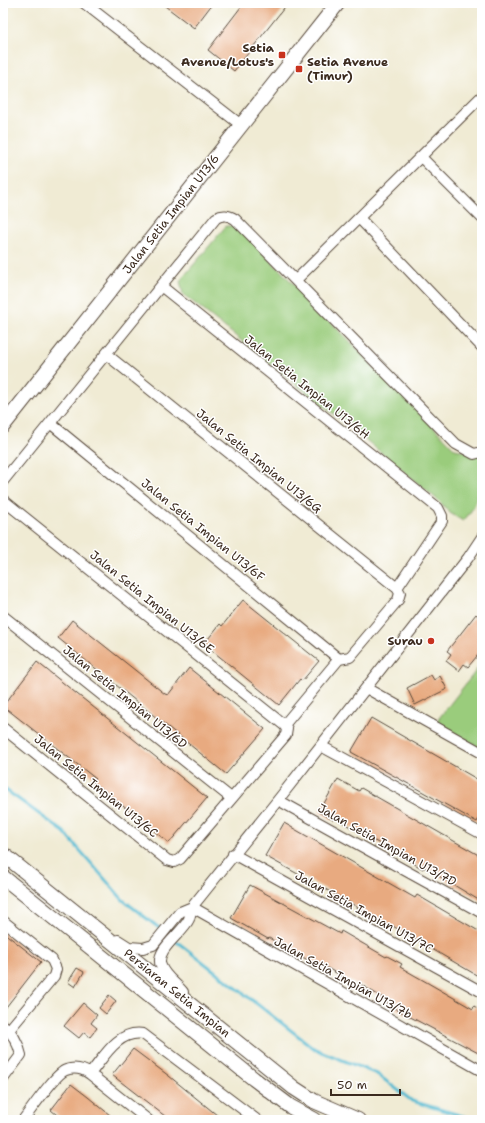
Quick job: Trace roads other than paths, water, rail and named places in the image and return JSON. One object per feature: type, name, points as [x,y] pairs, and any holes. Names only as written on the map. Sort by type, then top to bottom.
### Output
[{"type":"street","points":[[84,3],[241,125]]},
{"type":"street","name":"Jalan Setia Impian U13/6","points":[[3,426],[338,3]]},
{"type":"street","points":[[296,280],[482,96]]},
{"type":"street","points":[[421,157],[482,218]]},
{"type":"street","points":[[3,481],[216,218],[225,215],[235,219],[456,444],[474,454],[482,452]]},
{"type":"street","points":[[359,218],[482,347]]},
{"type":"street","name":"Jalan Setia Impian U13/6H","points":[[161,286],[438,508],[442,516],[440,525],[397,588]]},
{"type":"street","name":"Jalan Setia Impian U13/6G","points":[[106,354],[397,588]]},
{"type":"street","name":"Jalan Setia Impian U13/6F","points":[[50,423],[339,659]]},
{"type":"street","name":"Jalan Setia Impian U13/6E","points":[[3,500],[284,725]]},
{"type":"street","points":[[200,1012],[181,988],[168,977],[160,966],[159,958],[188,920],[192,907],[321,746],[468,558],[482,537]]},
{"type":"street","points":[[231,798],[286,735],[287,729],[284,725],[339,659],[350,657],[398,600],[400,593],[397,588]]},
{"type":"street","name":"Jalan Setia Impian U13/6D","points":[[3,616],[231,798]]},
{"type":"street","points":[[366,688],[482,753]]},
{"type":"street","name":"Jalan Setia Impian U13/6C","points":[[3,728],[167,860],[174,862],[180,859],[231,798]]},
{"type":"street","points":[[321,746],[482,834]]},
{"type":"street","name":"Jalan Setia Impian U13/7D","points":[[278,800],[482,913]]},
{"type":"street","name":"Persiaran Setia Impian","points":[[3,854],[294,1088],[314,1101],[358,1120]]},
{"type":"street","name":"Jalan Setia Impian U13/7C","points":[[234,854],[482,992]]},
{"type":"street","name":"Persiaran Setia Impian","points":[[3,877],[254,1079],[291,1107],[315,1120]]},
{"type":"street","points":[[83,917],[129,947],[143,948],[153,945],[180,912],[192,907]]},
{"type":"street","name":"Jalan Setia Impian U13/7b","points":[[192,907],[482,1071]]},
{"type":"street","points":[[3,921],[52,960],[56,969],[54,976],[6,1027],[18,1043],[21,1055],[3,1079]]},
{"type":"street","points":[[211,1022],[202,1022],[204,1029],[242,1058],[254,1079]]},
{"type":"street","points":[[90,1074],[117,1041],[126,1034],[133,1032],[142,1034],[257,1120]]},
{"type":"street","points":[[28,1118],[57,1076],[65,1070],[83,1069],[148,1120]]},
{"type":"street","points":[[337,1112],[354,1120]]},
{"type":"waterway","points":[[3,788],[64,832],[123,900],[315,1049],[377,1074],[412,1101],[476,1120]]},
{"type":"place","name":"Setia Avenue/Lotus's","points":[[282,55]]},
{"type":"place","name":"Setia Avenue (Timur)","points":[[299,69]]},
{"type":"place","name":"Surau","points":[[431,641]]}]
